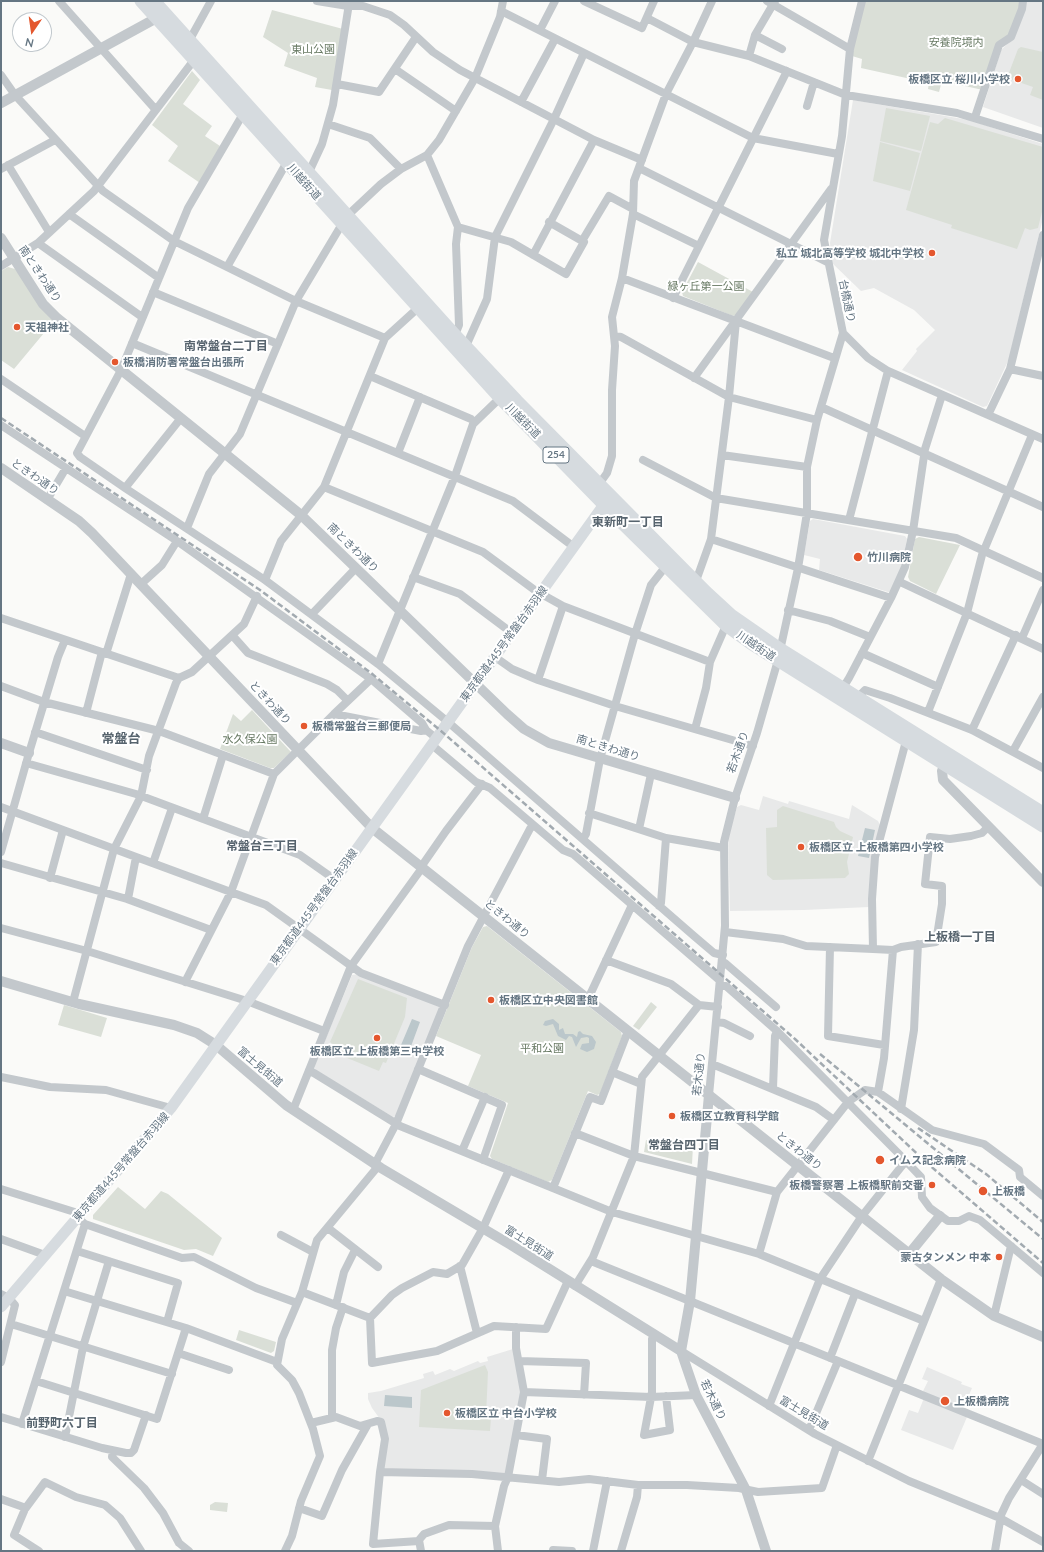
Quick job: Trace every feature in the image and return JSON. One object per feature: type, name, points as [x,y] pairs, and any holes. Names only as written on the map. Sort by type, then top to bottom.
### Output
[{"type":"highway","name":"川越街道","points":[[141,1],[190,41],[309,172],[345,219],[418,308],[500,398],[731,615],[779,655]]},
{"type":"highway","name":"川越街道","points":[[154,1],[160,16],[194,60],[243,114],[287,162],[345,219],[466,346],[596,488]]},
{"type":"highway","name":"川越街道","points":[[608,500],[666,566],[727,626],[779,655],[840,693],[906,741],[946,760],[1043,813]]},
{"type":"highway","name":"川越街道","points":[[840,693],[857,698],[1043,826]]},
{"type":"main road","name":"東京都道445号常盤台赤羽線","points":[[1,1306],[5,1296],[81,1219],[171,1108],[334,879],[608,500]]},
{"type":"street","points":[[59,1],[156,110]]},
{"type":"street","points":[[190,41],[211,1]]},
{"type":"street","points":[[319,1],[363,6],[390,15],[442,59],[475,78],[641,164],[719,208],[827,262]]},
{"type":"street","points":[[187,528],[209,474],[240,434],[296,301],[345,219],[382,184],[401,169],[427,155],[439,140],[475,78],[504,1]]},
{"type":"street","points":[[540,30],[555,1]]},
{"type":"street","points":[[584,1],[642,28],[654,1]]},
{"type":"street","points":[[596,488],[607,473],[612,456],[612,397],[615,336],[612,317],[622,278],[633,211],[632,189],[666,94],[712,1]]},
{"type":"street","name":"台橋通り","points":[[779,655],[798,568],[807,513],[807,467],[817,420],[834,358],[843,334],[827,262],[824,240],[842,136],[850,49],[862,1]]},
{"type":"street","points":[[975,117],[999,45],[1011,36],[1022,9],[1023,1]]},
{"type":"street","points":[[749,56],[755,35],[771,2],[850,49]]},
{"type":"street","points":[[309,172],[328,124],[337,84],[348,4]]},
{"type":"street","points":[[501,11],[753,138],[838,154]]},
{"type":"street","points":[[1,103],[160,16]]},
{"type":"street","points":[[647,18],[693,42],[749,56],[846,95],[975,117],[1043,139]]},
{"type":"street","points":[[755,35],[782,48]]},
{"type":"street","points":[[337,84],[379,92],[416,37]]},
{"type":"street","points":[[521,102],[555,38]]},
{"type":"street","points":[[466,346],[487,299],[495,237],[554,119],[584,53]]},
{"type":"street","points":[[1,266],[15,259],[38,243],[98,186],[194,60]]},
{"type":"street","points":[[395,69],[456,111]]},
{"type":"street","points":[[673,298],[787,71]]},
{"type":"street","points":[[1,75],[15,95],[98,186],[174,241],[296,301],[385,338]]},
{"type":"street","points":[[807,106],[814,82]]},
{"type":"street","points":[[243,114],[188,208],[121,370],[77,453],[80,457],[125,488],[265,580],[378,664],[448,722],[722,959],[776,1008]]},
{"type":"street","points":[[328,124],[370,138],[401,169]]},
{"type":"street","points":[[49,232],[5,167],[55,140]]},
{"type":"street","points":[[533,255],[549,222],[594,140]]},
{"type":"street","points":[[427,155],[458,227],[456,244],[459,325],[455,335]]},
{"type":"street","points":[[226,267],[287,162]]},
{"type":"street","points":[[694,378],[833,187]]},
{"type":"street","points":[[458,227],[511,242],[566,274],[583,245],[582,241],[609,196],[633,211],[699,246]]},
{"type":"street","points":[[69,214],[159,278]]},
{"type":"street","points":[[549,222],[582,241]]},
{"type":"street","name":"南ときわ通り","points":[[1,238],[49,311],[301,515],[507,714],[536,737],[600,759],[735,798]]},
{"type":"street","points":[[988,415],[1010,369],[1042,240]]},
{"type":"street","points":[[38,243],[142,318]]},
{"type":"street","points":[[622,278],[834,358]]},
{"type":"street","points":[[153,292],[278,344]]},
{"type":"street","points":[[265,580],[281,541],[324,487],[385,338],[418,308]]},
{"type":"street","points":[[696,581],[711,539],[729,397],[736,322]]},
{"type":"street","points":[[843,334],[868,358],[888,371],[1043,439]]},
{"type":"street","points":[[615,336],[621,337],[729,397],[817,420]]},
{"type":"street","points":[[132,343],[513,501],[574,547]]},
{"type":"street","points":[[1010,369],[1043,376]]},
{"type":"street","points":[[849,520],[888,371]]},
{"type":"street","points":[[370,376],[474,422]]},
{"type":"street","points":[[1,379],[85,436]]},
{"type":"street","points":[[840,693],[900,582],[913,531],[924,454],[942,395]]},
{"type":"street","points":[[398,453],[420,397]]},
{"type":"street","points":[[378,664],[455,476],[474,422],[500,398]]},
{"type":"street","points":[[821,407],[1043,507]]},
{"type":"street","points":[[125,488],[181,418]]},
{"type":"street","points":[[1,425],[178,541],[257,596],[371,679],[422,723],[434,742],[476,782],[490,788],[563,850],[574,854],[777,1031],[921,1177],[922,1197],[925,1202],[940,1216],[953,1222],[969,1216],[980,1220],[1043,1273]]},
{"type":"street","points":[[928,712],[967,613],[984,551],[1032,435]]},
{"type":"street","points":[[722,454],[807,467]]},
{"type":"street","points":[[643,460],[716,498],[956,538],[1043,578]]},
{"type":"street","name":"ときわ通り","points":[[1,468],[79,521],[210,656],[372,828],[941,1279],[994,1316],[1043,1337]]},
{"type":"street","points":[[47,500],[66,468]]},
{"type":"street","points":[[324,487],[482,552],[540,594],[563,606],[710,662]]},
{"type":"street","points":[[711,539],[891,598]]},
{"type":"street","points":[[141,584],[162,565],[178,541]]},
{"type":"street","points":[[583,839],[586,834],[600,759],[635,634],[651,585],[666,566]]},
{"type":"street","points":[[312,614],[356,568]]},
{"type":"street","points":[[86,713],[104,653],[131,574]]},
{"type":"street","points":[[413,577],[460,594],[512,633]]},
{"type":"street","points":[[900,582],[1043,648]]},
{"type":"street","points":[[972,730],[1043,590]]},
{"type":"street","points":[[74,1002],[114,849],[141,796],[159,731],[176,683],[179,678],[192,672],[232,635],[248,617],[257,596]]},
{"type":"street","points":[[538,680],[563,606]]},
{"type":"street","points":[[788,610],[830,621],[870,637]]},
{"type":"street","points":[[1,618],[179,678]]},
{"type":"street","points":[[695,729],[706,688],[710,662],[727,626]]},
{"type":"street","points":[[232,635],[248,653],[327,684],[337,690],[348,701]]},
{"type":"street","points":[[1,852],[27,758],[58,657],[65,640]]},
{"type":"street","points":[[862,653],[938,687]]},
{"type":"street","name":"若木通り","points":[[766,1551],[746,1490],[696,1395],[681,1351],[690,1301],[725,932],[724,848],[735,798],[779,655]]},
{"type":"street","points":[[495,657],[512,669],[538,680],[615,706],[752,746]]},
{"type":"street","points":[[185,982],[210,930],[231,892],[274,774],[297,749],[371,679]]},
{"type":"street","points":[[1,686],[44,702],[159,731],[274,774]]},
{"type":"street","points":[[857,698],[865,690],[928,712],[972,730],[1014,751],[1043,768]]},
{"type":"street","points":[[1014,751],[1043,697]]},
{"type":"street","points":[[1035,712],[1043,716]]},
{"type":"street","points":[[334,714],[421,731],[426,730]]},
{"type":"street","points":[[35,732],[147,770]]},
{"type":"street","points":[[873,949],[872,899],[875,858],[906,741]]},
{"type":"street","points":[[1,743],[27,758],[141,796],[300,855],[334,879]]},
{"type":"street","points":[[203,819],[223,755]]},
{"type":"street","points":[[946,760],[942,778],[1042,881]]},
{"type":"street","points":[[639,829],[651,774]]},
{"type":"street","points":[[293,1110],[351,966],[422,868],[446,831],[482,784]]},
{"type":"street","points":[[1,807],[266,905],[361,973],[445,1005]]},
{"type":"street","points":[[153,863],[172,808]]},
{"type":"street","points":[[590,812],[666,838],[724,848]]},
{"type":"street","points":[[285,1551],[296,1525],[299,1508],[320,1456],[311,1423],[294,1383],[278,1368],[277,1362],[282,1339],[302,1292],[317,1240],[356,1194],[377,1165],[377,1160],[396,1124],[468,946],[532,825]]},
{"type":"street","points":[[725,932],[782,939],[806,946],[893,950],[918,944],[936,942],[942,904],[942,886],[925,884],[930,837],[950,839],[971,836],[982,833],[988,827]]},
{"type":"street","points":[[50,878],[63,830]]},
{"type":"street","points":[[659,906],[661,903],[666,838]]},
{"type":"street","points":[[128,899],[136,857]]},
{"type":"street","points":[[1,863],[128,899],[210,930]]},
{"type":"street","points":[[588,999],[632,905]]},
{"type":"street","points":[[1,928],[88,951],[247,1001],[324,1031]]},
{"type":"street","points":[[901,1109],[914,1030],[918,944]]},
{"type":"street","points":[[830,947],[828,1036],[884,1045]]},
{"type":"street","points":[[878,1092],[884,1058],[893,950]]},
{"type":"street","points":[[606,960],[671,984],[699,1005],[718,1007]]},
{"type":"street","name":"富士見街道","points":[[1,981],[74,1002],[174,1025],[197,1033],[216,1045],[293,1110],[377,1165],[482,1228],[769,1406],[809,1430],[868,1461],[909,1481],[1000,1518],[1043,1542]]},
{"type":"street","points":[[508,1170],[482,1228],[460,1266],[447,1274],[433,1272],[402,1288],[392,1295],[370,1318],[372,1363],[437,1351],[494,1326],[516,1326],[546,1329],[571,1284],[591,1261],[634,1156],[642,1077],[699,1005]]},
{"type":"street","points":[[717,1022],[724,1023],[750,1036]]},
{"type":"street","points":[[553,1188],[590,1097],[600,1101],[628,1031]]},
{"type":"street","points":[[772,1088],[775,1036],[777,1031]]},
{"type":"street","points":[[712,1064],[816,1107],[834,1120]]},
{"type":"street","points":[[418,1069],[499,1102],[502,1107],[483,1160]]},
{"type":"street","points":[[309,1070],[396,1124],[483,1160],[612,1212],[759,1254],[924,1321]]},
{"type":"street","points":[[612,1072],[641,1084]]},
{"type":"street","points":[[1,1077],[50,1087],[106,1090],[171,1108]]},
{"type":"street","points":[[759,1254],[777,1192],[848,1102],[865,1090],[878,1092],[932,1130],[984,1144],[1019,1170],[1020,1177],[1042,1193]]},
{"type":"street","points":[[462,1151],[485,1097]]},
{"type":"street","points":[[575,1133],[634,1156],[777,1192]]},
{"type":"street","points":[[769,1406],[820,1279],[862,1216],[905,1162]]},
{"type":"street","points":[[1,1188],[182,1258],[194,1257],[256,1288],[297,1303]]},
{"type":"street","points":[[909,1254],[940,1216]]},
{"type":"street","points":[[22,1424],[77,1251],[81,1219]]},
{"type":"street","points":[[328,1228],[378,1267]]},
{"type":"street","points":[[281,1236],[313,1252]]},
{"type":"street","points":[[1,1239],[45,1255]]},
{"type":"street","points":[[994,1316],[1010,1246]]},
{"type":"street","points":[[332,1417],[332,1350],[344,1272],[355,1250]]},
{"type":"street","points":[[77,1251],[178,1283],[166,1322]]},
{"type":"street","points":[[65,1437],[83,1346],[109,1261]]},
{"type":"street","points":[[591,1261],[1043,1444],[1009,1498],[1000,1518],[995,1551]]},
{"type":"street","points":[[460,1266],[477,1333]]},
{"type":"street","points":[[868,1461],[941,1279]]},
{"type":"street","points":[[64,1291],[186,1328],[277,1362]]},
{"type":"street","points":[[302,1292],[370,1318]]},
{"type":"street","points":[[830,1358],[856,1294]]},
{"type":"street","points":[[1,1362],[15,1305],[5,1296]]},
{"type":"street","points":[[11,1324],[172,1374]]},
{"type":"street","points":[[498,1551],[495,1526],[504,1486],[508,1477],[524,1392],[516,1348],[516,1326]]},
{"type":"street","points":[[36,1381],[158,1419],[186,1328]]},
{"type":"street","points":[[654,1335],[652,1339],[651,1397],[644,1435],[670,1430],[666,1396]]},
{"type":"street","points":[[178,1353],[229,1370]]},
{"type":"street","points":[[519,1361],[586,1363],[584,1395]]},
{"type":"street","points":[[809,1430],[838,1361]]},
{"type":"street","points":[[524,1392],[651,1397],[696,1395]]},
{"type":"street","points":[[1,1417],[114,1451],[131,1453],[134,1450],[146,1415]]},
{"type":"street","points":[[311,1423],[332,1417],[360,1426],[377,1421],[381,1422],[385,1439],[380,1472],[374,1544],[419,1541]]},
{"type":"street","points":[[299,1508],[322,1516],[342,1470],[368,1424]]},
{"type":"street","points":[[516,1435],[547,1439],[542,1480]]},
{"type":"street","points":[[380,1472],[472,1474],[559,1482],[589,1479],[638,1485],[687,1485],[758,1492],[822,1488],[837,1445]]},
{"type":"street","points":[[114,1451],[112,1457],[144,1488],[163,1513],[179,1543],[189,1551]]},
{"type":"street","points":[[1021,1480],[1043,1494]]},
{"type":"street","points":[[593,1551],[607,1481]]},
{"type":"street","points":[[39,1551],[14,1535],[26,1508],[45,1482],[76,1497],[105,1505],[120,1518],[141,1551]]},
{"type":"street","points":[[621,1551],[637,1497],[638,1485]]},
{"type":"street","points":[[1,1499],[26,1508]]},
{"type":"street","points":[[421,1551],[419,1541],[424,1534],[449,1525],[495,1526]]},
{"type":"street","points":[[553,1550],[572,1551]]},
{"type":"shaded area","name":"板橋区立 桜川小学校","points":[[1025,1],[1043,1],[1043,128],[983,107],[1001,50],[1014,38]]},
{"type":"shaded area","name":"私立 城北高等学校 城北中学校","points":[[853,100],[969,120],[1043,144],[1043,218],[1009,359],[987,406],[983,407],[902,370],[917,351],[916,349],[935,330],[914,310],[874,288],[861,291],[832,263],[830,243]]},
{"type":"shaded area","name":"竹川病院","points":[[813,519],[905,536],[907,539],[901,569],[891,593],[819,570],[820,559],[804,555],[810,521]]},
{"type":"shaded area","name":"板橋区立 上板橋第四小学校","points":[[763,796],[788,804],[789,801],[849,819],[852,805],[878,821],[880,825],[869,907],[730,911],[728,836],[737,807],[741,805],[759,810]]},
{"type":"shaded area","points":[[865,828],[875,830],[869,858],[858,856]]},
{"type":"shaded area","name":"板橋区立 上板橋第三中学校","points":[[358,974],[439,1006],[440,1010],[397,1115],[393,1117],[317,1071],[314,1067],[352,975]]},
{"type":"shaded area","points":[[412,1019],[420,1022],[410,1049],[401,1045]]},
{"type":"shaded area","points":[[553,1019],[559,1024],[559,1030],[563,1028],[565,1034],[573,1034],[577,1037],[578,1032],[580,1031],[583,1034],[592,1036],[596,1042],[594,1049],[587,1052],[580,1049],[582,1044],[589,1043],[589,1038],[587,1037],[581,1038],[576,1047],[572,1037],[569,1036],[566,1040],[558,1036],[553,1024],[546,1026],[543,1025],[545,1021]]},
{"type":"shaded area","name":"板橋区立 中台小学校","points":[[513,1349],[521,1394],[507,1470],[505,1473],[385,1470],[383,1467],[380,1419],[372,1408],[368,1399],[368,1393],[381,1391],[424,1378],[423,1374],[433,1371],[435,1375],[450,1369],[454,1371],[478,1361],[480,1363],[488,1361],[487,1357]]},
{"type":"shaded area","name":"上板橋病院","points":[[927,1367],[962,1382],[961,1384],[972,1388],[961,1414],[967,1417],[953,1450],[901,1430],[909,1410],[918,1413],[926,1393],[923,1391],[928,1381],[922,1379]]},
{"type":"shaded area","points":[[385,1395],[412,1397],[412,1408],[384,1406]]},
{"type":"green space","name":"安養院境内","points":[[864,1],[1022,1],[1010,34],[999,44],[983,90],[942,81],[939,92],[928,89],[929,83],[861,68],[862,59],[852,56]]},
{"type":"green space","name":"東山公園","points":[[272,10],[343,29],[332,90],[315,87],[317,78],[284,66],[288,53],[263,37]]},
{"type":"green space","points":[[1021,47],[1043,52],[1043,100],[1030,95],[1033,87],[1007,78],[1018,49]]},
{"type":"green space","points":[[192,71],[200,80],[183,104],[212,126],[205,136],[220,146],[200,183],[168,161],[178,146],[152,125]]},
{"type":"green space","points":[[886,108],[930,116],[921,151],[880,141]]},
{"type":"green space","points":[[945,118],[1043,147],[1043,208],[1038,228],[1030,230],[1025,228],[1017,249],[951,228],[952,225],[906,210],[930,122],[938,124]]},
{"type":"green space","points":[[880,142],[920,153],[910,191],[873,181]]},
{"type":"green space","name":"緑ヶ丘第一公園","points":[[698,262],[753,292],[737,315],[733,316],[683,296],[682,292]]},
{"type":"green space","points":[[8,267],[15,269],[54,321],[14,369],[1,360],[1,271]]},
{"type":"green space","points":[[919,537],[960,545],[936,594],[910,581],[908,577],[915,539]]},
{"type":"green space","name":"水久保公園","points":[[252,710],[291,752],[274,768],[270,768],[220,749],[233,714],[241,721]]},
{"type":"green space","points":[[783,806],[834,822],[840,831],[853,837],[847,862],[849,874],[845,878],[773,880],[767,875],[766,828],[777,827],[777,810]]},
{"type":"green space","name":"平和公園","points":[[487,926],[621,1032],[622,1036],[600,1094],[597,1095],[588,1091],[552,1180],[548,1182],[492,1159],[490,1156],[508,1103],[468,1086],[481,1055],[436,1036],[472,947],[483,927]]},
{"type":"green space","points":[[358,979],[407,998],[405,1017],[386,1063],[383,1062],[379,1071],[330,1051],[333,1044],[330,1042]]},
{"type":"green space","points":[[651,1002],[657,1007],[639,1030],[633,1026]]},
{"type":"green space","points":[[64,1005],[107,1018],[101,1037],[58,1025]]},
{"type":"green space","points":[[646,1140],[693,1146],[692,1164],[644,1152]]},
{"type":"green space","points":[[118,1187],[145,1209],[161,1191],[168,1194],[222,1238],[213,1256],[196,1249],[184,1250],[93,1219],[93,1215]]},
{"type":"green space","points":[[239,1330],[276,1342],[274,1351],[271,1353],[236,1340]]},
{"type":"green space","points":[[485,1365],[488,1372],[486,1416],[491,1417],[490,1431],[419,1427],[421,1390]]},
{"type":"green space","points":[[215,1502],[228,1503],[227,1512],[210,1510],[210,1505]]},
{"type":"railway","points":[[1,418],[260,590],[371,673],[441,731],[795,1039],[927,1163],[1043,1263]]},
{"type":"railway","points":[[820,1054],[1043,1239]]},
{"type":"railway","points":[[918,1128],[986,1174],[1043,1222]]},
{"type":"place","name":"板橋区立 桜川小学校","points":[[1018,79]]},
{"type":"place","name":"私立 城北高等学校 城北中学校","points":[[932,253]]},
{"type":"place","name":"天祖神社","points":[[17,327]]},
{"type":"place","name":"板橋消防署常盤台出張所","points":[[115,362]]},
{"type":"place","name":"竹川病院","points":[[858,557]]},
{"type":"place","name":"板橋常盤台三郵便局","points":[[304,726]]},
{"type":"place","name":"板橋区立 上板橋第四小学校","points":[[801,847]]},
{"type":"place","name":"板橋区立中央図書館","points":[[491,1000]]},
{"type":"place","name":"板橋区立 上板橋第三中学校","points":[[377,1038]]},
{"type":"place","name":"板橋区立教育科学館","points":[[672,1116]]},
{"type":"place","name":"イムス記念病院","points":[[880,1160]]},
{"type":"place","name":"板橋警察署 上板橋駅前交番","points":[[932,1185]]},
{"type":"place","name":"上板橋","points":[[983,1191]]},
{"type":"place","name":"蒙古タンメン 中本","points":[[999,1257]]},
{"type":"place","name":"上板橋病院","points":[[945,1401]]},
{"type":"place","name":"板橋区立 中台小学校","points":[[447,1413]]},
{"type":"district","name":"南常盤台二丁目","points":[[226,346]]},
{"type":"district","name":"東新町一丁目","points":[[628,522]]},
{"type":"district","name":"常盤台","points":[[121,739]]},
{"type":"district","name":"常盤台三丁目","points":[[262,846]]},
{"type":"district","name":"上板橋一丁目","points":[[960,937]]},
{"type":"district","name":"常盤台四丁目","points":[[684,1145]]},
{"type":"district","name":"前野町六丁目","points":[[62,1423]]}]
